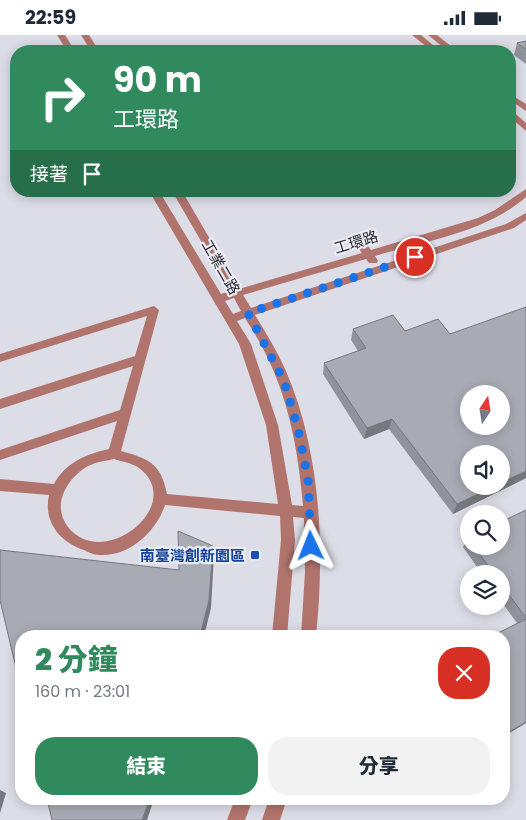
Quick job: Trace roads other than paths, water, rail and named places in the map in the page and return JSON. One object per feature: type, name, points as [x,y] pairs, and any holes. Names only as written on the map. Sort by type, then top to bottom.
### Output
[{"type":"street","points":[[416,35],[428,45]]},
{"type":"street","points":[[432,35],[445,45]]},
{"type":"street","name":"工環路","points":[[217,299],[456,228],[500,212],[517,202],[526,192]]},
{"type":"street","name":"工業二路","points":[[158,197],[245,344],[272,425],[286,511],[288,540],[280,630]]},
{"type":"street","name":"工業二路","points":[[180,197],[248,313],[284,381],[298,429],[308,479],[313,595],[310,630]]},
{"type":"street","points":[[171,220],[191,215]]},
{"type":"street","points":[[229,319],[510,225],[526,216]]},
{"type":"street","points":[[357,239],[380,269]]},
{"type":"street","points":[[0,358],[154,310],[114,454]]},
{"type":"street","points":[[0,404],[140,359]]},
{"type":"street","points":[[0,455],[125,413]]},
{"type":"street","points":[[114,454],[131,456],[149,468],[160,485],[161,499],[157,514],[148,527],[134,538],[118,545],[99,548],[80,544],[66,535],[56,522],[54,506],[57,490],[66,476],[80,464],[96,457],[114,454]]},
{"type":"street","points":[[0,485],[57,490]]},
{"type":"street","points":[[161,499],[310,513]]},
{"type":"street","points":[[236,820],[242,805]]},
{"type":"street","points":[[271,820],[276,805]]},
{"type":"place","name":"南臺灣創新園區","points":[[255,555]]}]
